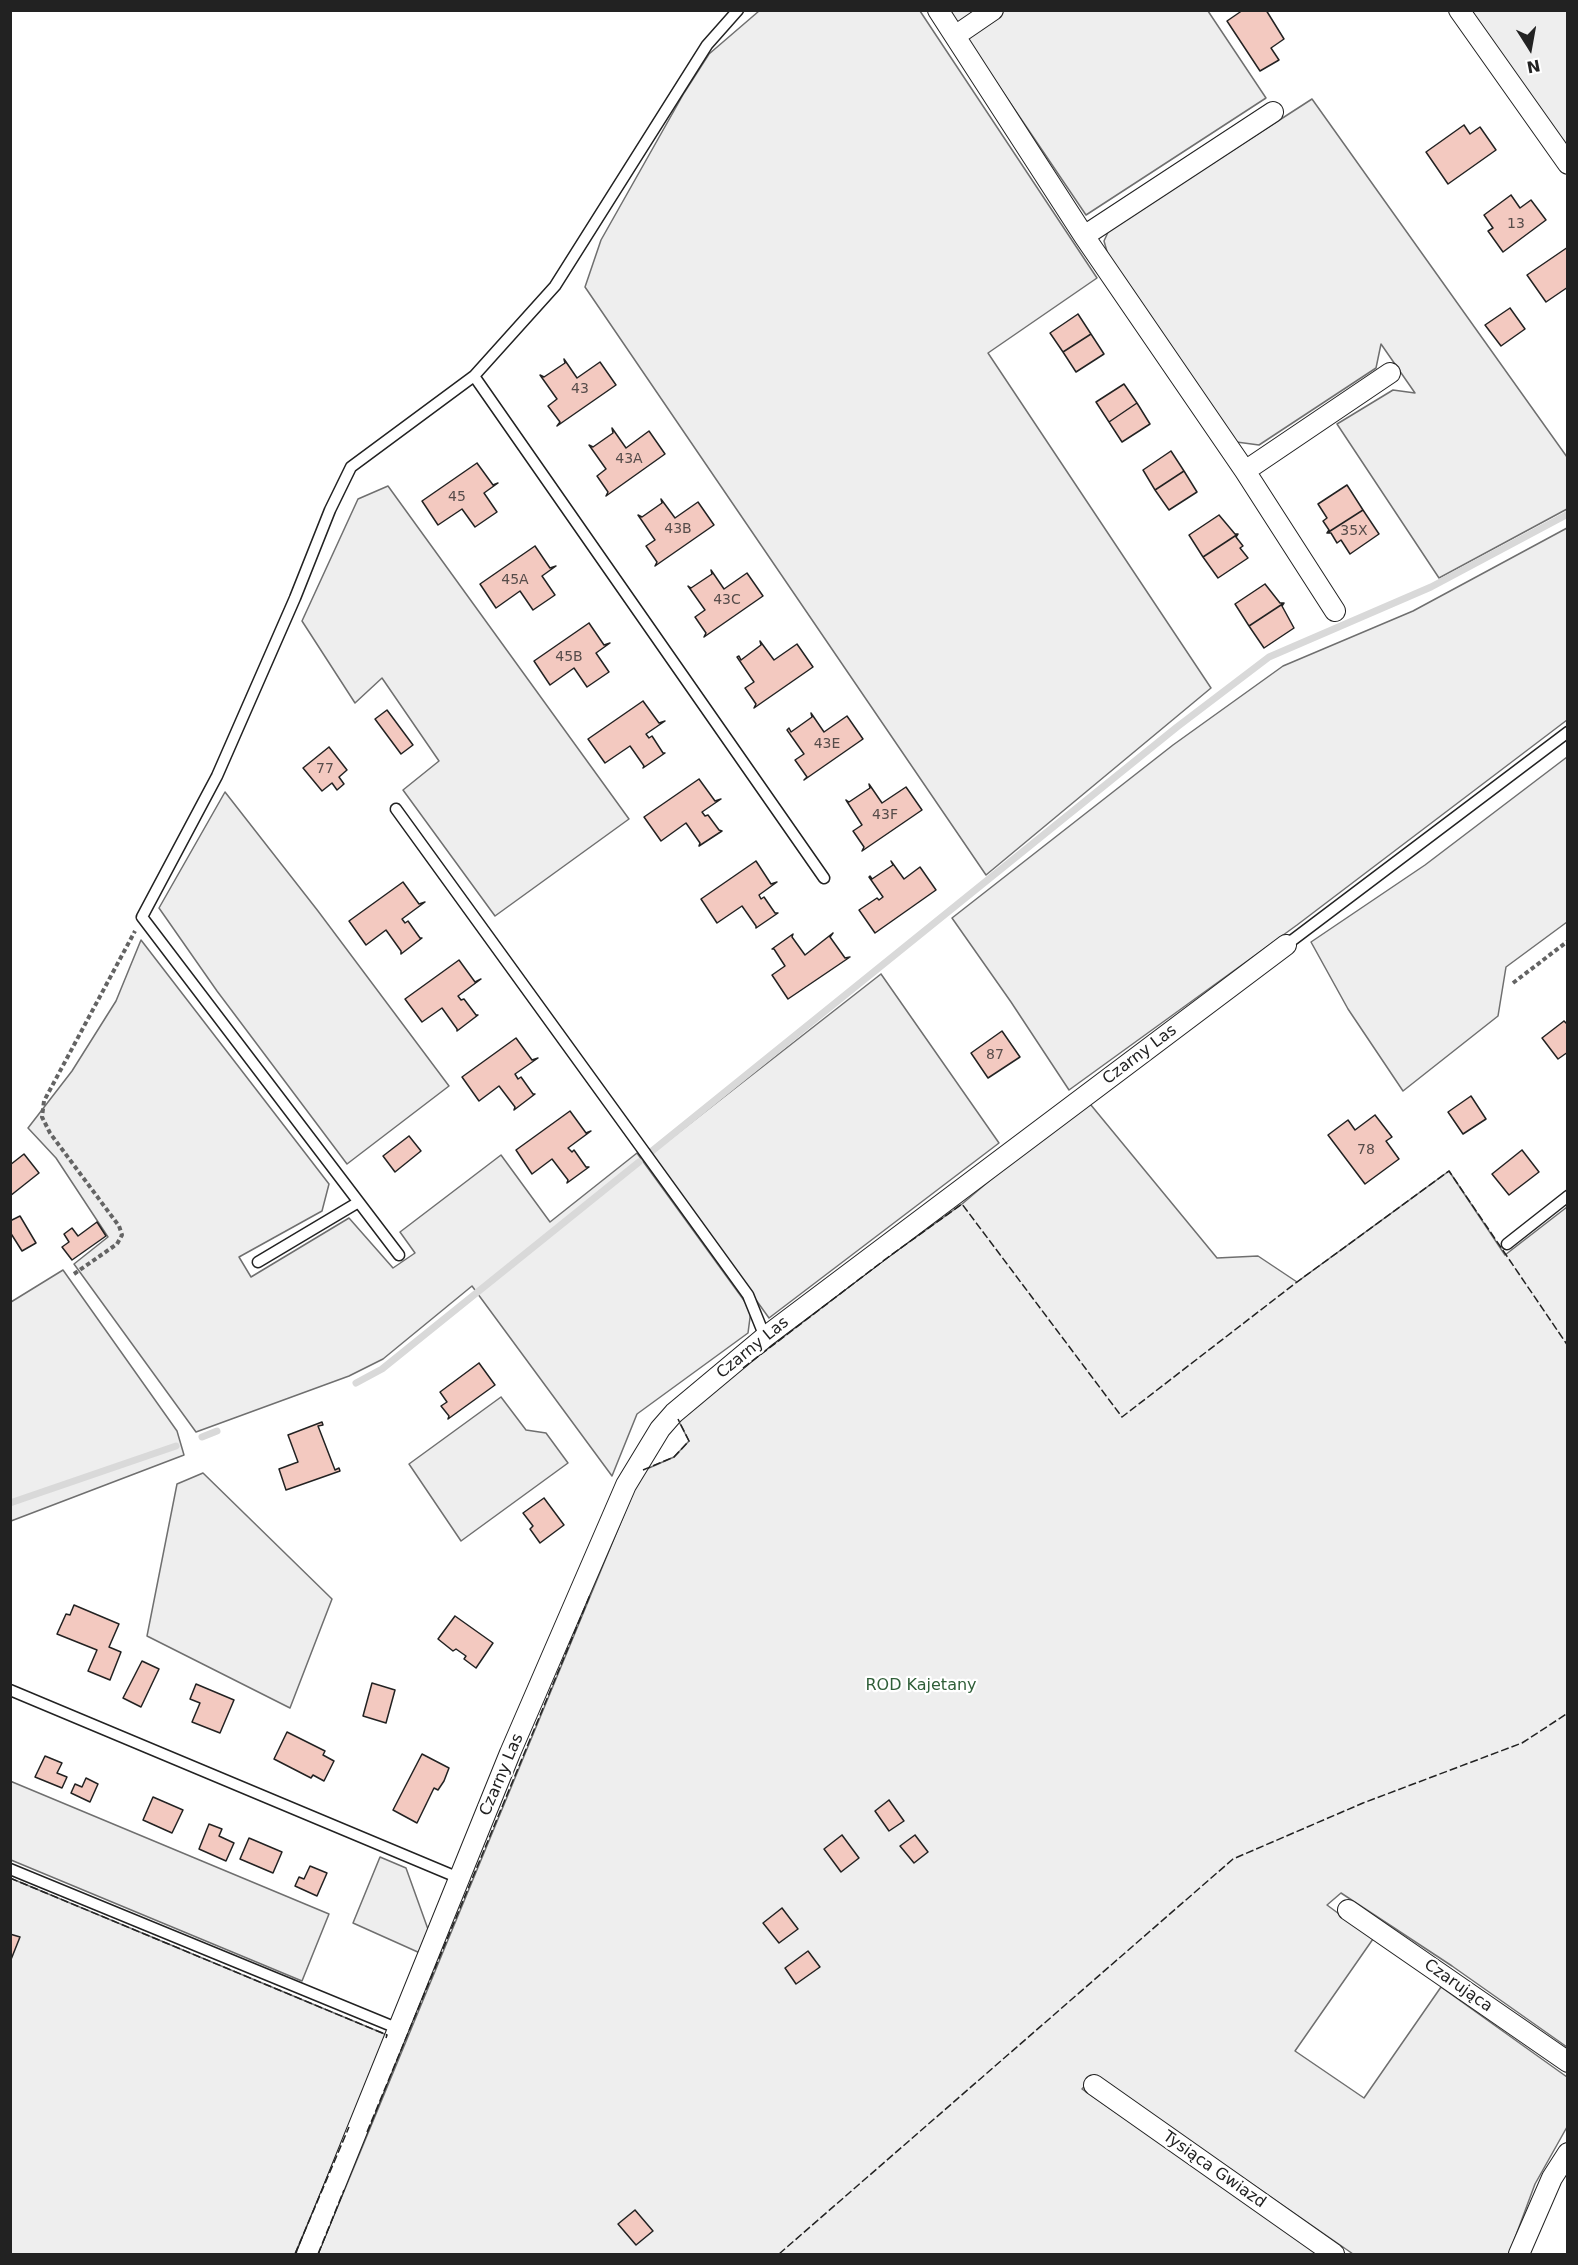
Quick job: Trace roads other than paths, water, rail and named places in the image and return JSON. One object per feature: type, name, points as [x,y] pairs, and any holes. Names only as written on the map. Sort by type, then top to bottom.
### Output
[{"type":"street","points":[[938,10],[1084,236],[1245,471],[1335,611]]},
{"type":"street","points":[[955,36],[993,10]]},
{"type":"street","points":[[1459,10],[1568,164]]},
{"type":"street","points":[[1084,236],[1273,112]]},
{"type":"street","points":[[1245,471],[1390,374]]},
{"type":"street","name":"Czarny Las","points":[[307,2254],[510,1753],[626,1485],[643,1453],[660,1429],[674,1413],[765,1337],[1286,945]]},
{"type":"street","name":"Czarująca","points":[[1348,1910],[1568,2062]]},
{"type":"street","name":"Tysiąca Gwiazd","points":[[1094,2085],[1334,2254]]},
{"type":"street","points":[[1519,2254],[1560,2183],[1568,2153]]},
{"type":"lane","points":[[399,1255],[357,1203],[142,917],[218,776],[295,598],[330,510],[351,467],[474,376],[555,286],[707,45],[738,10]]},
{"type":"lane","points":[[474,376],[824,879]]},
{"type":"lane","name":"Czarny Las","points":[[1286,945],[1568,732]]},
{"type":"lane","points":[[396,809],[748,1295],[765,1337]]},
{"type":"lane","points":[[1507,1244],[1568,1196]]},
{"type":"lane","points":[[258,1262],[357,1203]]},
{"type":"lane","points":[[10,1690],[459,1878]]},
{"type":"lane","points":[[10,1869],[399,2029]]},
{"type":"waterway","points":[[652,1151],[1177,727],[1269,657],[1431,587],[1568,514]]},
{"type":"waterway","points":[[356,1383],[382,1369],[639,1162]]},
{"type":"waterway","points":[[202,1437],[217,1431]]},
{"type":"waterway","points":[[10,1503],[176,1446]]},
{"type":"park label","name":"ROD Kajetany","points":[[921,1686]]}]
